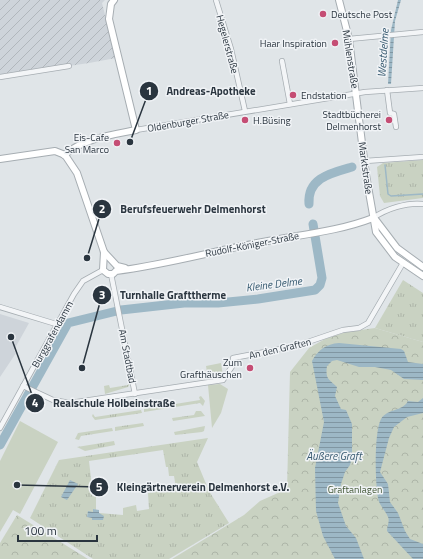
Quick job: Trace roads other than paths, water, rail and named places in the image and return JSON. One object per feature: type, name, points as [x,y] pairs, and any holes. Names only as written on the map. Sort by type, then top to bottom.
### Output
[{"type":"main road","points":[[114,0],[111,4],[109,19],[136,130]]},
{"type":"main road","name":"Mühlenstraße","points":[[339,0],[349,39],[356,95]]},
{"type":"main road","name":"Marktstraße","points":[[356,95],[365,165],[376,232],[382,242],[403,263],[423,276]]},
{"type":"main road","name":"Oldenburger Straße","points":[[64,155],[72,148],[85,142],[136,130]]},
{"type":"main road","points":[[0,159],[55,151],[64,155],[77,173],[104,252],[103,270],[107,274],[115,270],[112,260],[104,252]]},
{"type":"main road","points":[[374,218],[397,248],[423,267]]},
{"type":"main road","name":"Rudolf-Königer-Straße","points":[[115,270],[130,269],[352,226],[374,218]]},
{"type":"main road","points":[[104,262],[112,260]]},
{"type":"street","name":"Hegelerstraße","points":[[216,0],[245,111]]},
{"type":"street","points":[[349,39],[423,32]]},
{"type":"street","points":[[282,61],[290,104]]},
{"type":"street","points":[[0,77],[69,66]]},
{"type":"street","name":"Oldenburger Straße","points":[[136,130],[290,104],[387,90],[423,88]]},
{"type":"street","points":[[387,90],[390,112],[394,114],[396,127]]},
{"type":"street","points":[[365,165],[422,157]]},
{"type":"street","points":[[374,218],[383,211],[403,206],[423,204]]},
{"type":"street","name":"An den Graften","points":[[135,394],[223,380],[233,365],[233,358],[296,346],[343,330],[359,328],[368,323],[403,263]]},
{"type":"street","name":"Burggrafendamm","points":[[0,428],[56,324],[84,281],[103,270]]},
{"type":"street","name":"Am Stadtbad","points":[[23,386],[53,400],[70,403],[135,394],[118,305],[115,270]]},
{"type":"street","points":[[0,307],[56,324]]},
{"type":"water","points":[[398,0],[401,0],[395,21],[391,84],[388,84],[391,30]]},
{"type":"water","name":"Äußere Graft","points":[[339,343],[401,349],[404,351],[408,362],[423,364],[423,380],[404,379],[391,370],[375,367],[359,367],[337,360],[332,361],[327,366],[327,376],[337,387],[335,396],[341,409],[346,410],[352,424],[352,457],[341,484],[338,503],[346,526],[356,538],[364,559],[335,559],[323,536],[316,511],[315,468],[324,422],[312,361],[323,348]]},
{"type":"water","points":[[423,398],[423,413],[407,417],[394,427],[389,438],[380,472],[388,484],[390,502],[398,513],[405,531],[410,539],[423,544],[423,559],[413,559],[387,531],[389,519],[380,503],[377,491],[376,445],[381,419],[387,413],[402,407],[408,401],[418,402]]},
{"type":"water","points":[[70,480],[78,484],[67,500],[61,497]]},
{"type":"water","points":[[93,509],[99,510],[99,513],[104,516],[103,520],[92,520],[92,518],[87,517],[88,511],[93,512]]},
{"type":"waterway","name":"Westdelme","points":[[385,165],[388,194],[391,196],[423,194]]},
{"type":"waterway","name":"Kleine Delme","points":[[309,204],[309,195],[316,182],[329,174],[352,167]]},
{"type":"waterway","name":"Kleine Delme","points":[[0,445],[68,323],[121,310],[184,303],[218,303],[258,299],[315,290],[320,285],[322,278],[313,224]]},
{"type":"place","name":"Deutsche Post","points":[[323,14]]},
{"type":"place","name":"Haar Inspiration","points":[[335,43]]},
{"type":"place","name":"Endstation","points":[[293,95]]},
{"type":"place","name":"H.Büsing","points":[[245,120]]},
{"type":"place","name":"Stadtbücherei Delmenhorst","points":[[389,120]]},
{"type":"place","name":"Andreas-Apotheke","points":[[130,142]]},
{"type":"place","name":"Eis-Cafe San Marco","points":[[117,143]]},
{"type":"place","name":"Berufsfeuerwehr Delmenhorst","points":[[87,258]]},
{"type":"place","name":"Realschule Holbeinstraße","points":[[11,337]]},
{"type":"place","name":"Turnhalle Grafttherme","points":[[82,368]]},
{"type":"place","name":"Zum Grafthäuschen","points":[[250,368]]},
{"type":"place","name":"Kleingärtnerverein Delmenhorst e.V.","points":[[17,485]]},
{"type":"park label","name":"Graftanlagen","points":[[355,489]]}]
